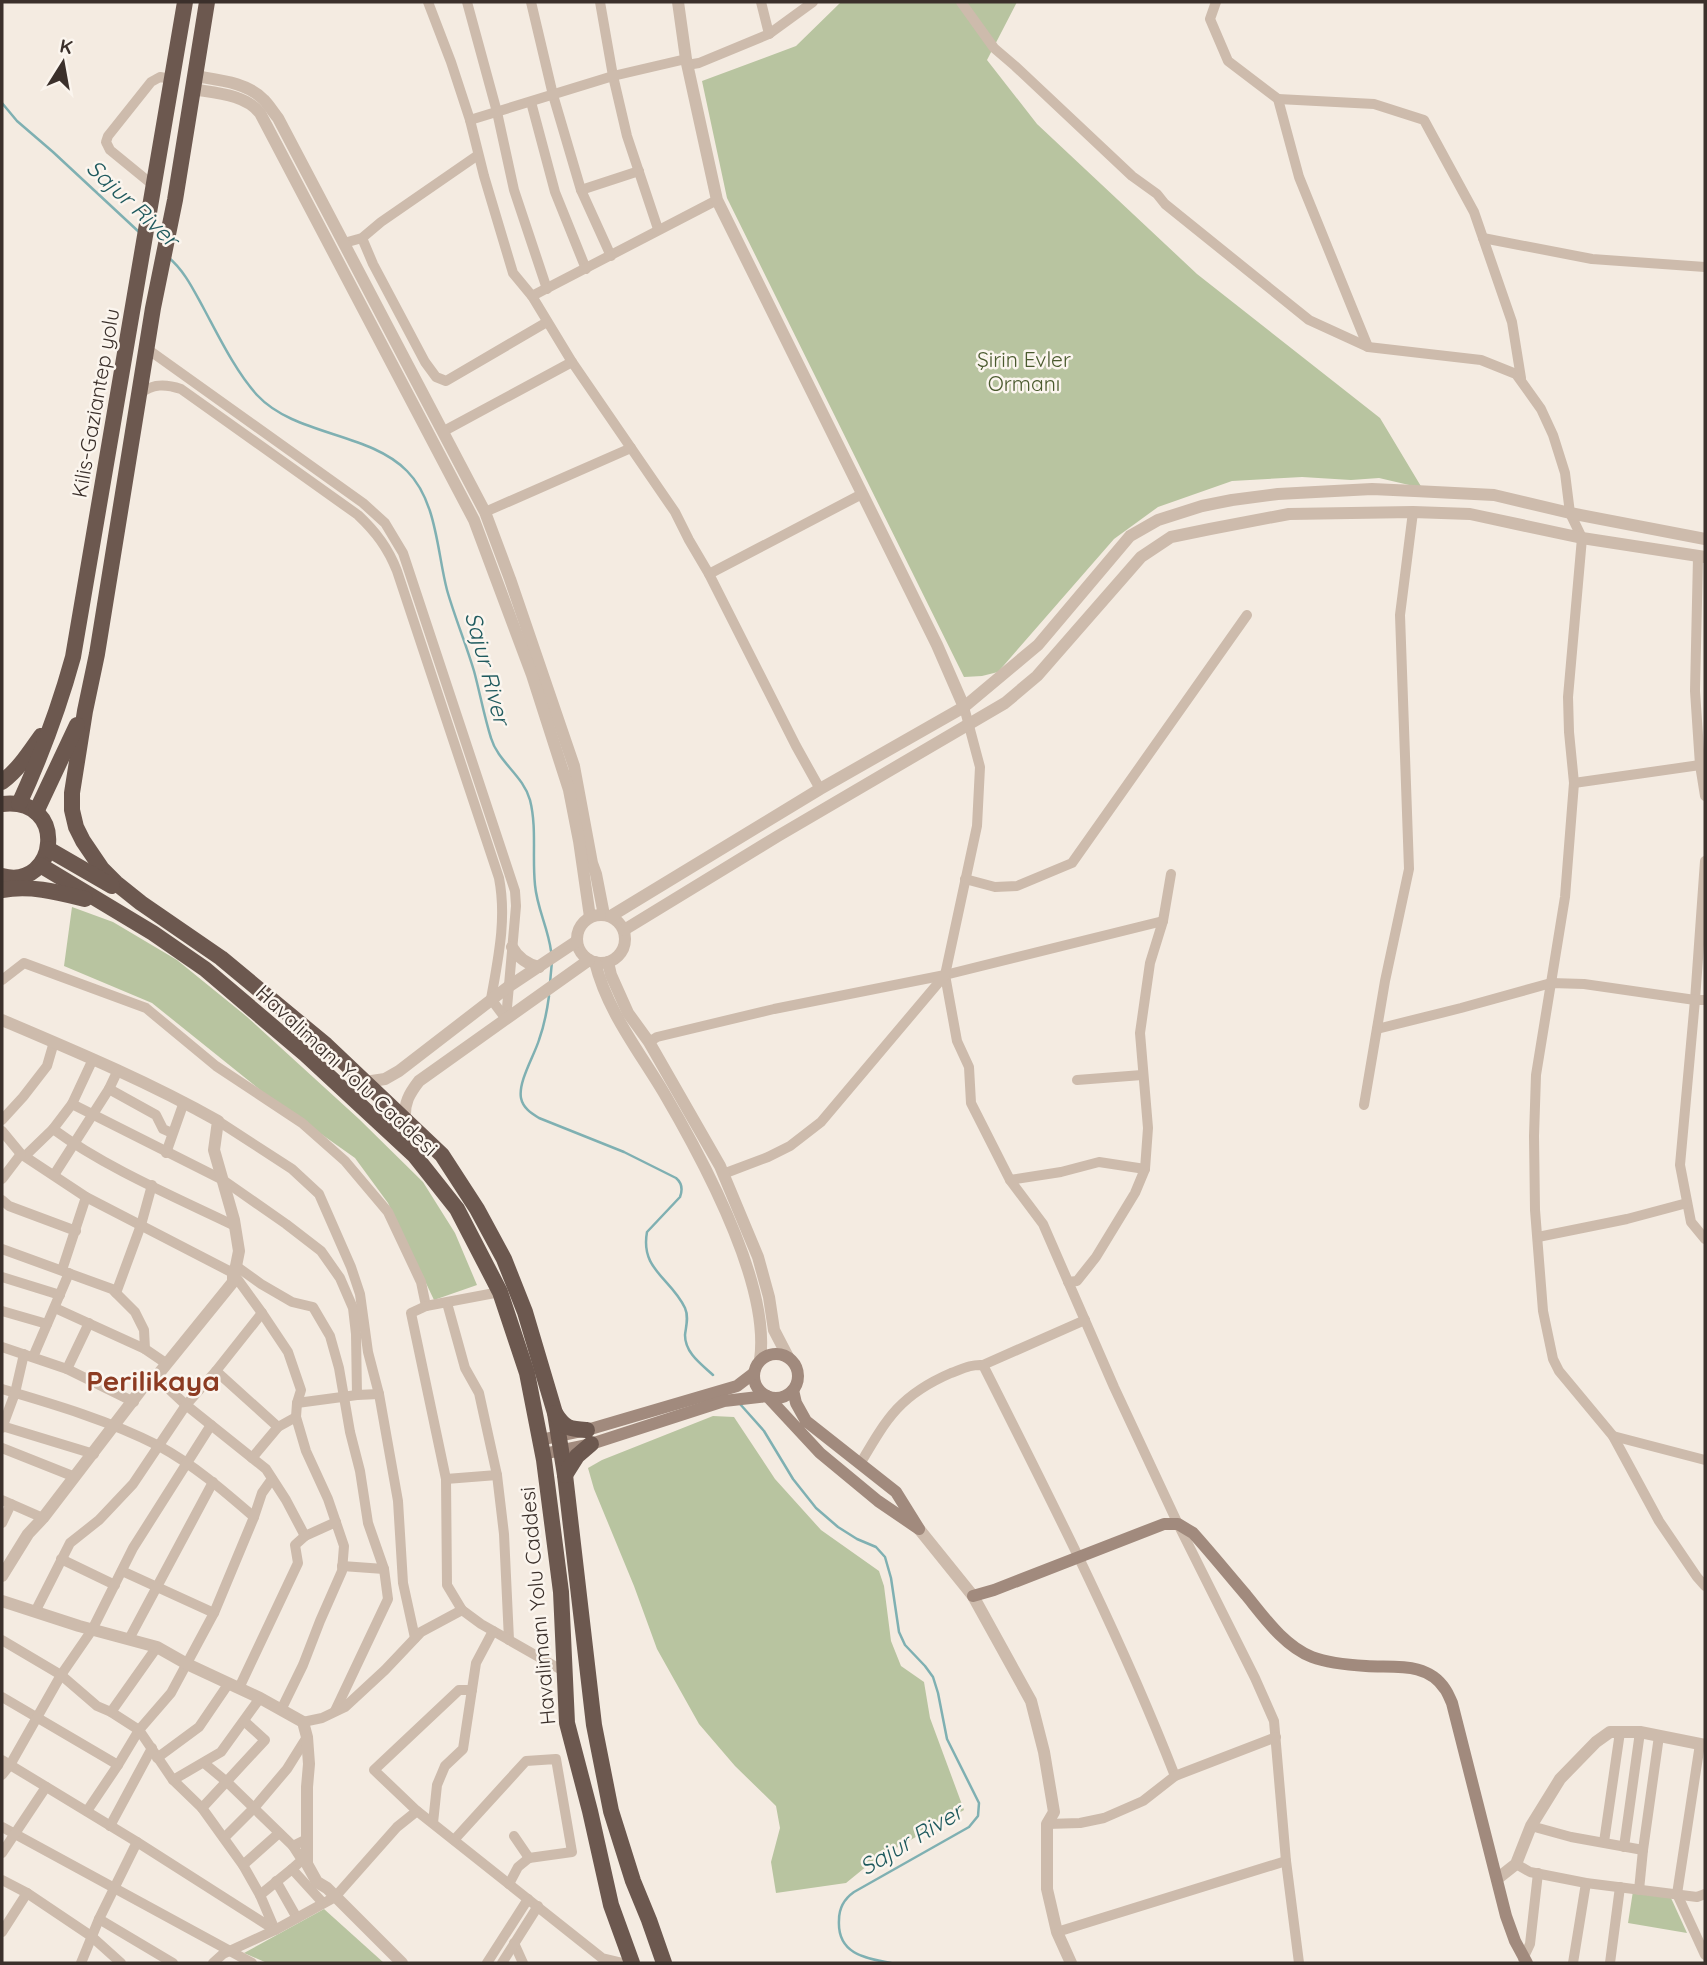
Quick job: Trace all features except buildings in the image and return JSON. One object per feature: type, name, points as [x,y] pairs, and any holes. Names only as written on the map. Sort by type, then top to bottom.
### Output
[{"type":"highway","name":"Kilis-Gaziantep yolu","points":[[19,804],[55,717],[73,657],[185,2]]},
{"type":"highway","name":"Kilis-Gaziantep yolu","points":[[141,903],[102,869],[83,841],[72,810],[72,793],[207,2]]},
{"type":"highway","points":[[36,812],[85,711]]},
{"type":"highway","points":[[2,782],[23,762],[55,717]]},
{"type":"highway","points":[[2,804],[26,805],[44,821],[48,832],[48,849],[40,865],[31,873],[19,877],[2,876]]},
{"type":"highway","points":[[48,849],[141,903]]},
{"type":"highway","name":"Havalimanı Yolu Caddesi","points":[[40,865],[153,933],[205,969],[305,1054],[415,1156],[457,1209],[500,1292],[527,1373],[541,1447],[561,1592],[567,1723],[611,1905],[632,1963]]},
{"type":"highway","points":[[2,890],[50,890],[115,911]]},
{"type":"highway","name":"Havalimanı Yolu Caddesi","points":[[141,903],[221,958],[326,1045],[442,1155],[477,1209],[504,1259],[525,1312],[555,1413],[565,1475],[594,1725],[611,1811],[633,1881],[664,1963]]},
{"type":"highway","points":[[555,1413],[561,1423],[589,1437],[565,1475]]},
{"type":"main road","points":[[589,1437],[737,1386],[754,1373],[760,1360],[774,1354],[788,1357],[798,1376],[793,1390],[796,1403],[806,1421],[896,1492],[919,1529]]},
{"type":"main road","points":[[754,1373],[757,1387],[820,1453],[878,1501],[919,1529]]},
{"type":"main road","points":[[541,1447],[724,1401],[781,1397],[793,1390]]},
{"type":"main road","points":[[973,1595],[994,1590],[1164,1524],[1178,1524],[1193,1532],[1275,1630],[1292,1645],[1312,1657],[1367,1666],[1397,1665],[1417,1669],[1433,1677],[1445,1688],[1452,1703],[1506,1916],[1525,1961]]},
{"type":"street","points":[[428,2],[470,120],[513,273],[532,296],[572,362],[675,512],[820,789]]},
{"type":"street","points":[[467,2],[514,190],[547,289]]},
{"type":"street","points":[[531,2],[553,95],[581,190],[611,256]]},
{"type":"street","points":[[600,2],[627,136],[658,229]]},
{"type":"street","points":[[678,2],[687,62],[717,200],[937,645],[964,708],[980,767],[977,827],[945,975],[957,1041],[969,1067],[971,1103],[1010,1180],[1043,1224],[1114,1387],[1178,1524],[1255,1678],[1273,1721],[1298,1963]]},
{"type":"street","points":[[761,2],[769,34]]},
{"type":"street","points":[[470,120],[613,76],[687,62],[699,63],[769,34],[813,2]]},
{"type":"street","points":[[961,2],[994,48],[1132,176],[1309,320],[1368,347],[1481,360],[1516,374],[1541,410],[1553,435],[1565,473],[1570,513],[1582,538],[1568,697],[1574,783],[1565,897],[1536,1075],[1535,1210],[1543,1311],[1553,1359],[1559,1371],[1612,1436],[1659,1521],[1705,1586]]},
{"type":"street","points":[[1216,2],[1210,19],[1227,61],[1278,99],[1374,104],[1424,120],[1474,212],[1512,322],[1521,378]]},
{"type":"street","points":[[153,192],[110,150],[106,142],[151,82],[160,77],[171,79]]},
{"type":"street","points":[[194,82],[244,87],[257,93],[278,118],[444,431],[485,512],[510,579],[574,766],[592,863],[608,916],[619,922],[624,930],[621,953],[564,977],[419,1081],[404,1106],[405,1119]]},
{"type":"street","points":[[194,82],[244,100],[260,113],[474,520],[532,675],[569,790],[590,917]]},
{"type":"street","points":[[1278,99],[1299,177],[1368,347]]},
{"type":"street","points":[[531,102],[555,192],[586,269]]},
{"type":"street","points":[[344,243],[362,238],[380,222],[478,155]]},
{"type":"street","points":[[581,190],[639,171]]},
{"type":"street","points":[[532,296],[717,200]]},
{"type":"street","points":[[362,238],[425,362],[436,377],[446,381],[547,322]]},
{"type":"street","points":[[1483,238],[1592,259],[1705,267]]},
{"type":"street","points":[[146,348],[368,507],[385,523],[402,553],[515,891],[506,1019]]},
{"type":"street","points":[[444,431],[572,362]]},
{"type":"street","points":[[139,394],[146,388],[157,385],[181,389],[354,512],[376,532],[388,551],[499,878],[503,899],[502,932],[491,999],[506,1019]]},
{"type":"street","points":[[485,512],[631,448]]},
{"type":"street","points":[[788,1357],[774,1329],[758,1257],[723,1174],[649,1042],[628,1013],[611,975],[597,961],[583,955],[577,942],[580,927],[590,917],[608,916],[820,789],[964,708],[1038,645],[1130,536],[1158,520],[1232,500],[1278,494],[1371,489],[1494,495],[1570,513],[1705,539]]},
{"type":"street","points":[[351,494],[354,512]]},
{"type":"street","points":[[709,574],[862,494]]},
{"type":"street","points":[[354,512],[368,507]]},
{"type":"street","points":[[1364,1105],[1385,981],[1409,869],[1400,615],[1413,512]]},
{"type":"street","points":[[624,930],[1005,703],[1037,676],[1140,557],[1171,537],[1289,514],[1470,513],[1582,538],[1702,557],[1700,765],[1705,796]]},
{"type":"street","points":[[965,879],[995,887],[1017,886],[1072,863],[1247,615]]},
{"type":"street","points":[[1574,783],[1700,765]]},
{"type":"street","points":[[1705,861],[1700,1000],[1680,1165],[1691,1222],[1705,1239]]},
{"type":"street","points":[[1068,1282],[1077,1281],[1096,1256],[1135,1193],[1145,1169],[1148,1128],[1140,1033],[1150,962],[1163,921],[1171,874]]},
{"type":"street","points":[[649,1042],[657,1037],[774,1009],[945,975],[1163,921]]},
{"type":"street","points":[[365,1082],[385,1079],[399,1072],[491,999],[577,942]]},
{"type":"street","points":[[512,947],[517,955],[539,967]]},
{"type":"street","points":[[597,961],[599,977],[624,1030],[664,1092],[695,1148],[743,1255],[760,1324],[760,1360]]},
{"type":"street","points":[[2,980],[24,963],[146,1008],[216,1066],[302,1123],[345,1161],[388,1212],[421,1282],[426,1306]]},
{"type":"street","points":[[723,1174],[790,1146],[821,1122],[945,975]]},
{"type":"street","points":[[1377,1029],[1552,983],[1584,984],[1700,1000]]},
{"type":"street","points":[[4,1024],[54,1042],[184,1102],[292,1169],[319,1194],[360,1294],[368,1352],[379,1394],[398,1501],[403,1583],[415,1639]]},
{"type":"street","points":[[2,1120],[47,1066],[54,1042]]},
{"type":"street","points":[[2,1179],[23,1155],[53,1129],[72,1104],[93,1059]]},
{"type":"street","points":[[54,1175],[109,1089],[118,1070]]},
{"type":"street","points":[[1077,1080],[1142,1075]]},
{"type":"street","points":[[109,1089],[156,1115],[163,1129],[173,1133]]},
{"type":"street","points":[[166,1153],[184,1102]]},
{"type":"street","points":[[72,1104],[223,1180],[321,1251],[338,1275],[354,1308],[358,1395]]},
{"type":"street","points":[[2,1576],[28,1534],[94,1454],[148,1382],[156,1377],[233,1282],[239,1251],[235,1226],[214,1150],[218,1121]]},
{"type":"street","points":[[53,1129],[74,1144],[235,1226]]},
{"type":"street","points":[[2,1131],[23,1155],[86,1197],[235,1269],[292,1302],[313,1307],[330,1336],[339,1368],[349,1432],[360,1471],[368,1523],[384,1569],[388,1599],[335,1711]]},
{"type":"street","points":[[1010,1180],[1061,1172],[1099,1162],[1145,1169]]},
{"type":"street","points":[[116,1293],[152,1185]]},
{"type":"street","points":[[86,1197],[60,1295],[29,1355],[2,1427],[94,1454]]},
{"type":"street","points":[[2,1200],[9,1206],[76,1231]]},
{"type":"street","points":[[1538,1237],[1627,1219],[1687,1203]]},
{"type":"street","points":[[2,1249],[111,1289],[135,1312],[144,1330],[145,1349]]},
{"type":"street","points":[[338,1275],[351,1267]]},
{"type":"street","points":[[235,1269],[288,1352],[301,1390],[296,1417],[306,1451],[328,1500],[344,1546],[342,1572],[281,1710]]},
{"type":"street","points":[[2,1277],[60,1295]]},
{"type":"street","points":[[500,1292],[426,1306],[411,1313],[446,1479],[447,1585],[462,1610],[565,1672]]},
{"type":"street","points":[[447,1303],[465,1368],[479,1393],[497,1475],[504,1534],[509,1640]]},
{"type":"street","points":[[55,1308],[145,1349],[167,1364]]},
{"type":"street","points":[[2,1311],[47,1324]]},
{"type":"street","points":[[35,1612],[70,1544],[99,1520],[133,1484],[186,1405],[262,1313]]},
{"type":"street","points":[[860,1464],[881,1428],[905,1399],[928,1384],[973,1364],[983,1365],[1084,1320]]},
{"type":"street","points":[[67,1369],[89,1323]]},
{"type":"street","points":[[2,1347],[67,1369],[134,1402]]},
{"type":"street","points":[[983,1365],[1080,1557],[1175,1776]]},
{"type":"street","points":[[216,1371],[278,1427]]},
{"type":"street","points":[[156,1377],[186,1405],[266,1469],[305,1536]]},
{"type":"street","points":[[2,1389],[114,1426],[159,1447],[213,1482],[254,1517]]},
{"type":"street","points":[[297,1403],[379,1394]]},
{"type":"street","points":[[252,1458],[278,1427],[296,1417]]},
{"type":"street","points":[[2,1775],[6,1762],[38,1717],[61,1675],[92,1630],[134,1548],[211,1425]]},
{"type":"street","points":[[1612,1436],[1705,1460]]},
{"type":"street","points":[[2,1448],[75,1477]]},
{"type":"street","points":[[446,1479],[497,1475]]},
{"type":"street","points":[[87,1811],[139,1730],[171,1693],[214,1613],[262,1493],[272,1479]]},
{"type":"street","points":[[130,1639],[213,1482]]},
{"type":"street","points":[[2,1523],[6,1502],[43,1518]]},
{"type":"street","points":[[110,1826],[155,1753],[199,1727],[234,1685],[298,1563],[295,1545],[305,1536],[336,1522]]},
{"type":"street","points":[[919,1529],[973,1595],[1031,1700],[1044,1752],[1054,1812],[1047,1824],[1047,1889],[1058,1932],[1071,1963]]},
{"type":"street","points":[[61,1559],[115,1585]]},
{"type":"street","points":[[342,1566],[384,1569]]},
{"type":"street","points":[[122,1571],[214,1613]]},
{"type":"street","points":[[2,1601],[92,1630],[157,1647],[303,1722],[322,1718],[345,1707],[421,1632],[462,1610]]},
{"type":"street","points":[[433,1823],[437,1785],[445,1766],[463,1749],[476,1663],[494,1631]]},
{"type":"street","points":[[2,1640],[61,1675],[97,1706],[139,1730],[173,1780],[202,1808],[243,1865],[275,1930]]},
{"type":"street","points":[[111,1712],[157,1647]]},
{"type":"street","points":[[472,1690],[459,1690],[374,1770],[417,1811],[602,1958],[623,1963]]},
{"type":"street","points":[[2,1697],[118,1765]]},
{"type":"street","points":[[173,1780],[221,1752],[260,1699]]},
{"type":"street","points":[[202,1808],[265,1740],[244,1721]]},
{"type":"street","points":[[303,1722],[309,1764],[307,1864],[329,1900]]},
{"type":"street","points":[[1497,1879],[1516,1864],[1531,1826],[1560,1779],[1595,1742],[1610,1732],[1640,1732],[1703,1745],[1676,1895],[1705,1955]]},
{"type":"street","points":[[1604,1842],[1620,1732]]},
{"type":"street","points":[[1624,1847],[1640,1732]]},
{"type":"street","points":[[1639,1890],[1659,1736]]},
{"type":"street","points":[[224,1838],[287,1769],[307,1737]]},
{"type":"street","points":[[1047,1824],[1080,1823],[1104,1818],[1143,1801],[1175,1776],[1276,1737]]},
{"type":"street","points":[[454,1840],[526,1761],[555,1759],[572,1852],[529,1858],[518,1867],[509,1884]]},
{"type":"street","points":[[6,1762],[275,1930]]},
{"type":"street","points":[[204,1763],[293,1846],[302,1860],[260,1895]]},
{"type":"street","points":[[2,1853],[46,1787]]},
{"type":"street","points":[[213,1963],[223,1954],[275,1930],[329,1900],[397,1827],[417,1811]]},
{"type":"street","points":[[1531,1826],[1571,1837],[1643,1850]]},
{"type":"street","points":[[2,1827],[252,1963]]},
{"type":"street","points":[[243,1865],[279,1833]]},
{"type":"street","points":[[514,1836],[529,1858]]},
{"type":"street","points":[[293,1846],[307,1839]]},
{"type":"street","points":[[81,1963],[99,1919],[137,1842]]},
{"type":"street","points":[[1058,1932],[1286,1861]]},
{"type":"street","points":[[1516,1864],[1530,1872],[1586,1883],[1697,1897],[1705,1894]]},
{"type":"street","points":[[292,1869],[402,1963]]},
{"type":"street","points":[[1525,1961],[1530,1944],[1538,1873]]},
{"type":"street","points":[[2,1880],[27,1893],[92,1936],[121,1963]]},
{"type":"street","points":[[276,1881],[297,1918]]},
{"type":"street","points":[[1573,1963],[1586,1883]]},
{"type":"street","points":[[1610,1963],[1620,1887]]},
{"type":"street","points":[[2,1932],[27,1893]]},
{"type":"street","points":[[487,1963],[528,1899]]},
{"type":"street","points":[[502,1963],[538,1906]]},
{"type":"street","points":[[99,1919],[173,1963]]},
{"type":"street","points":[[514,1943],[523,1963]]},
{"type":"green space","name":"Şirin Evler Ormanı","points":[[841,2],[1017,2],[987,60],[1037,124],[1197,274],[1380,418],[1422,488],[1379,478],[1351,480],[1302,477],[1232,481],[1158,507],[1114,539],[998,672],[964,677],[727,198],[702,81],[796,46]]},
{"type":"green space","points":[[72,907],[113,922],[177,960],[246,1016],[359,1119],[423,1182],[455,1233],[477,1285],[434,1300],[388,1203],[355,1158],[269,1097],[152,1003],[64,966]]},
{"type":"green space","points":[[713,1416],[734,1417],[775,1479],[821,1530],[879,1571],[884,1586],[891,1641],[901,1666],[924,1682],[930,1718],[964,1810],[873,1861],[846,1883],[776,1893],[771,1862],[780,1828],[776,1806],[735,1766],[699,1724],[657,1649],[588,1468]]},
{"type":"green space","points":[[1633,1891],[1671,1898],[1687,1933],[1628,1923]]},
{"type":"green space","points":[[324,1909],[384,1963],[267,1963],[244,1953]]},
{"type":"waterway","name":"Sajur River","points":[[2,103],[17,121],[139,232]]},
{"type":"waterway","name":"Sajur River","points":[[168,257],[189,282],[235,365],[257,395],[291,419],[373,448],[391,458],[417,483],[430,512],[447,590],[474,671],[494,747],[522,783],[530,800],[536,893],[551,951]]},
{"type":"waterway","name":"Sajur River","points":[[550,983],[552,961]]},
{"type":"waterway","name":"Sajur River","points":[[549,996],[541,1035],[522,1084],[522,1102],[539,1118],[624,1152],[680,1182],[680,1197],[647,1232],[646,1245],[652,1265],[685,1308],[688,1347],[694,1358],[713,1375]]},
{"type":"waterway","name":"Sajur River","points":[[740,1404],[764,1431],[793,1479],[816,1508],[838,1527],[876,1547],[885,1557],[899,1632],[905,1645],[933,1677],[947,1739],[979,1803],[978,1816],[969,1827],[854,1892],[843,1904],[839,1916],[840,1931],[847,1947],[862,1956],[891,1963]]},
{"type":"district","name":"Perilikaya","points":[[153,1380]]}]
